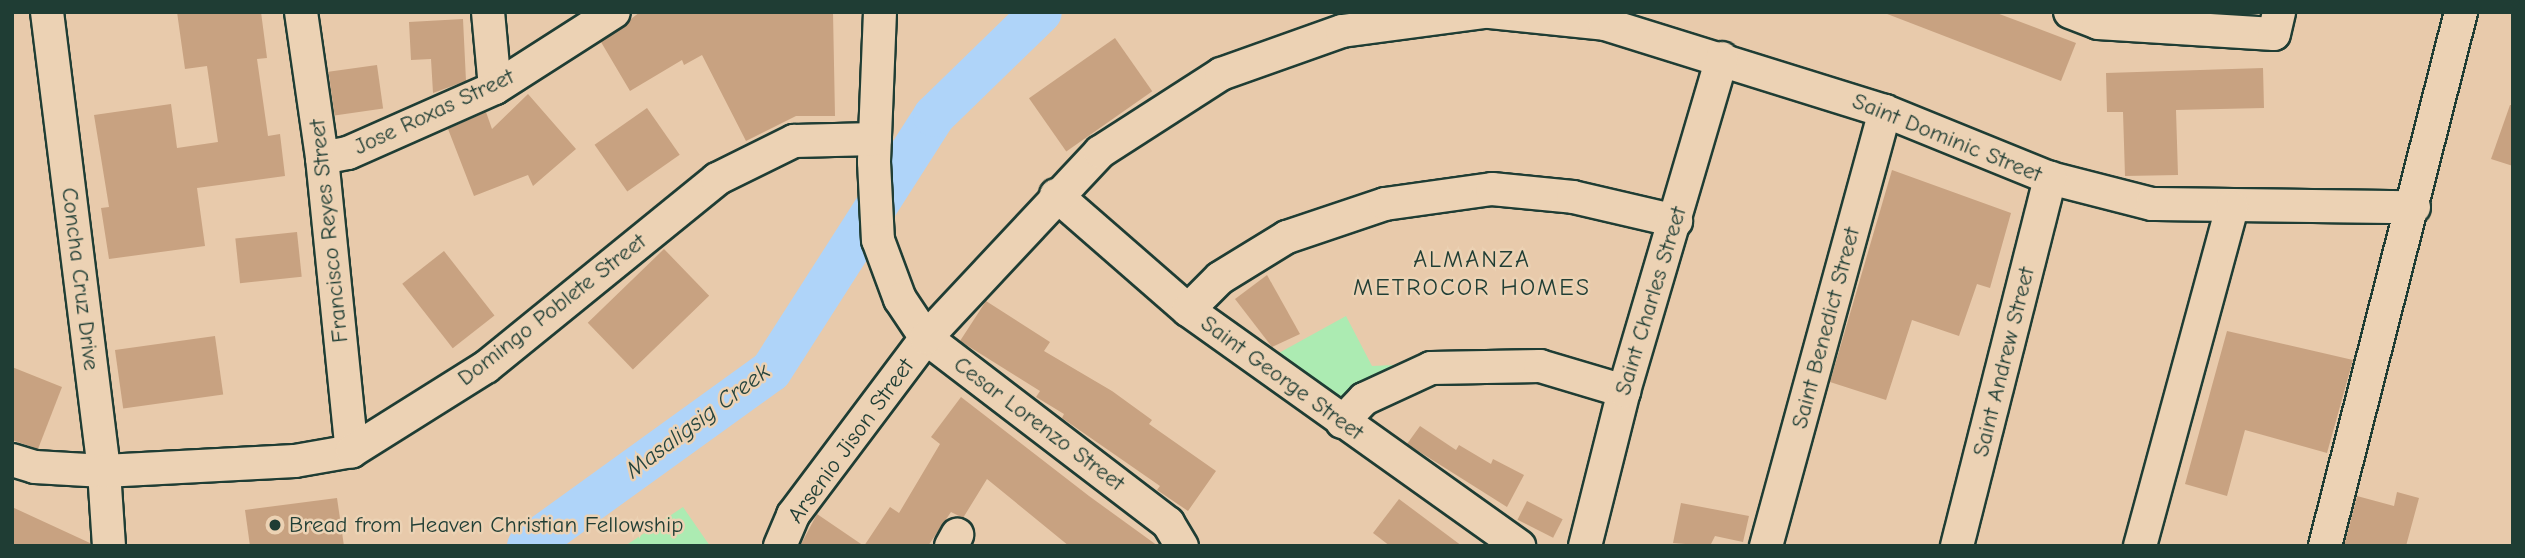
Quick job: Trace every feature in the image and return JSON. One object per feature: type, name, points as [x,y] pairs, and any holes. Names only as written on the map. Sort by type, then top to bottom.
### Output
[{"type":"street","name":"Concha Cruz Drive","points":[[47,12],[104,471],[109,546]]},
{"type":"street","name":"Francisco Reyes Street","points":[[301,12],[323,158],[352,451]]},
{"type":"street","points":[[488,12],[495,88]]},
{"type":"street","name":"Jose Roxas Street","points":[[323,158],[348,153],[495,88],[614,12]]},
{"type":"street","name":"Cesar Lorenzo Street","points":[[880,12],[875,199],[878,240],[900,299],[926,338],[1168,523],[1182,546]]},
{"type":"street","name":"Saint Dominic Street","points":[[991,266],[1100,152],[1221,75],[1342,31],[1487,12],[1605,24],[1885,111],[2050,178],[2152,204],[2414,207]]},
{"type":"street","points":[[2070,12],[2098,23],[2280,31]]},
{"type":"street","points":[[2325,546],[2414,207],[2461,12]]},
{"type":"street","name":"Saint Charles Street","points":[[1586,546],[1624,390],[1676,221],[1721,58]]},
{"type":"street","name":"Saint Benedict Street","points":[[1766,546],[1885,111]]},
{"type":"street","name":"Domingo Poblete Street","points":[[12,460],[35,467],[104,471],[295,461],[352,451],[486,367],[718,179],[793,141],[875,139]]},
{"type":"street","name":"Saint Andrew Street","points":[[1957,546],[2050,178]]},
{"type":"street","points":[[1188,310],[1220,278],[1287,237],[1385,205],[1492,189],[1573,197],[1676,221]]},
{"type":"street","name":"Saint George Street","points":[[1056,195],[1188,310],[1519,546]]},
{"type":"street","points":[[2140,546],[2232,207]]},
{"type":"street","name":"Arsenio Jison Street","points":[[780,546],[793,516],[926,338],[991,266]]},
{"type":"street","points":[[1342,422],[1364,399],[1431,368],[1540,366],[1624,390]]},
{"type":"green space","points":[[1346,316],[1372,366],[1416,364],[1342,400],[1277,354]]},
{"type":"green space","points":[[683,507],[710,546],[625,546]]},
{"type":"building","points":[[177,12],[261,12],[267,58],[257,59],[268,136],[280,134],[285,176],[197,188],[205,246],[109,259],[101,208],[109,207],[94,115],[171,104],[177,148],[218,142],[207,66],[185,69]]},
{"type":"building","points":[[640,12],[833,12],[835,116],[796,116],[746,141],[702,55],[684,65],[682,60],[630,91],[601,42]]},
{"type":"building","points":[[1882,12],[1994,12],[2076,43],[2061,81]]},
{"type":"building","points":[[463,19],[466,81],[433,93],[431,59],[411,60],[409,22]]},
{"type":"building","points":[[1115,38],[1152,91],[1066,151],[1029,98]]},
{"type":"building","points":[[377,65],[383,109],[335,115],[328,72]]},
{"type":"building","points":[[2263,68],[2264,108],[2176,110],[2178,175],[2125,176],[2123,112],[2107,112],[2106,73]]},
{"type":"building","points":[[528,94],[576,149],[533,186],[528,175],[474,196],[448,129],[486,112],[492,129]]},
{"type":"building","points":[[2510,105],[2513,105],[2513,166],[2491,159]]},
{"type":"building","points":[[647,108],[680,155],[627,191],[595,145]]},
{"type":"building","points":[[1892,170],[2011,213],[1990,288],[1977,284],[1959,336],[1912,320],[1886,400],[1830,382]]},
{"type":"building","points":[[297,232],[302,277],[240,283],[235,238]]},
{"type":"building","points":[[664,249],[709,296],[633,369],[588,323]]},
{"type":"building","points":[[444,251],[494,316],[453,348],[402,284]]},
{"type":"building","points":[[1267,275],[1300,334],[1272,347],[1235,299]]},
{"type":"building","points":[[986,301],[1050,342],[1044,351],[1112,391],[1152,420],[1149,424],[1216,471],[1188,511],[1157,490],[1160,486],[1062,418],[1064,414],[1036,397],[1040,391],[960,341]]},
{"type":"building","points":[[2227,331],[2353,360],[2327,453],[2245,430],[2227,496],[2185,484]]},
{"type":"building","points":[[215,336],[223,394],[123,408],[115,350]]},
{"type":"building","points":[[12,367],[62,387],[38,449],[12,440]]},
{"type":"building","points":[[961,397],[1158,546],[1069,546],[987,479],[963,518],[951,512],[928,546],[864,546],[890,507],[899,513],[940,444],[931,437]]},
{"type":"building","points":[[1420,426],[1456,450],[1459,445],[1491,464],[1493,459],[1524,475],[1507,507],[1407,444]]},
{"type":"building","points":[[2397,492],[2419,498],[2406,546],[2344,546],[2357,496],[2394,506]]},
{"type":"building","points":[[337,498],[344,546],[250,546],[245,510]]},
{"type":"building","points":[[1399,499],[1462,546],[1390,546],[1373,533]]},
{"type":"building","points":[[1527,501],[1563,519],[1553,538],[1517,520]]},
{"type":"building","points":[[1681,503],[1749,516],[1743,542],[1715,536],[1710,546],[1673,543]]},
{"type":"building","points":[[12,507],[90,543],[91,546],[12,546]]},
{"type":"building","points":[[817,514],[864,546],[800,546]]},
{"type":"waterway","name":"Masaligsig Creek","points":[[528,546],[771,371],[934,116],[1041,12]]},
{"type":"place","name":"Bread from Heaven Christian Fellowship","points":[[275,525]]},
{"type":"district","name":"ALMANZA METROCOR HOMES","points":[[1472,274]]}]
